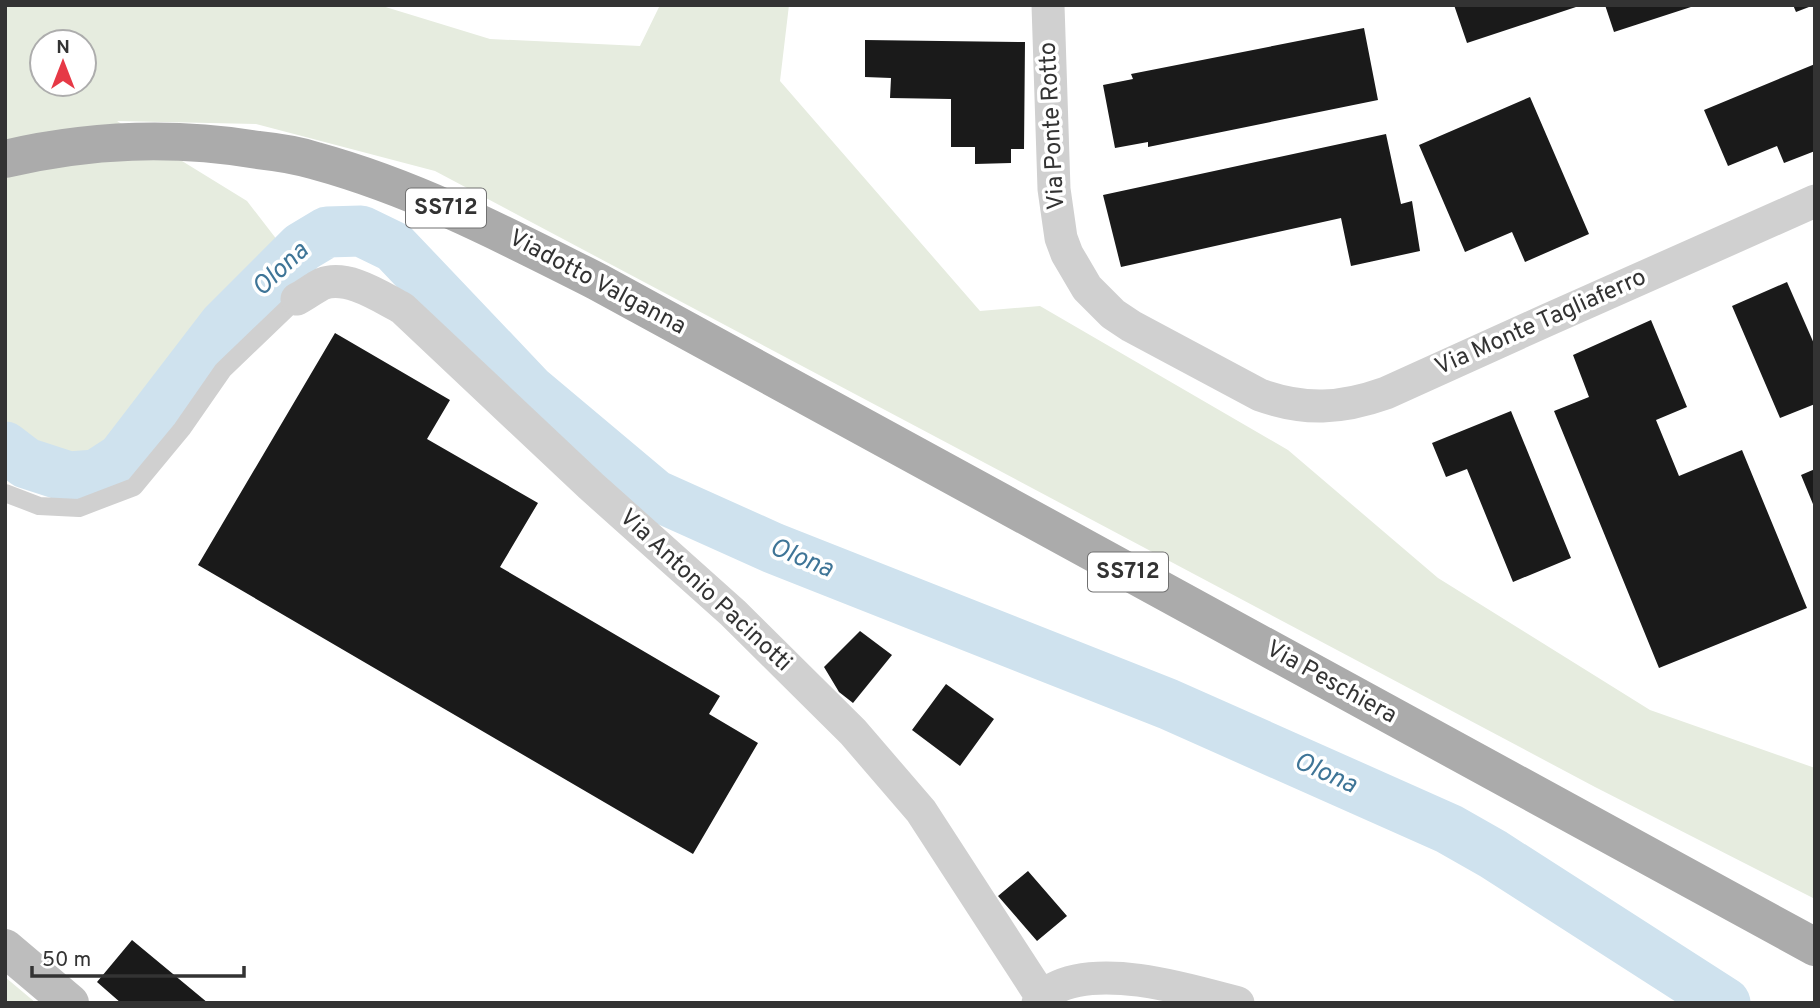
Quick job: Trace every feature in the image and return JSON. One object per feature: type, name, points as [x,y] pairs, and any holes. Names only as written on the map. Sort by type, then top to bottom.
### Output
[{"type":"main road","name":"Viadotto Valganna","points":[[5,159],[102,142],[132,141],[229,145],[315,160],[440,205],[513,239],[598,282],[847,418]]},
{"type":"main road","name":"Via Peschiera","points":[[847,418],[1815,947]]},
{"type":"main road","points":[[5,948],[70,1003]]},
{"type":"street","name":"Via Ponte Rotto","points":[[1048,5],[1054,190],[1057,222],[1067,254],[1087,288],[1113,314],[1260,395]]},
{"type":"street","name":"Via Monte Tagliaferro","points":[[1260,395],[1279,402],[1322,407],[1366,400],[1815,201]]},
{"type":"street","name":"Via Antonio Pacinotti","points":[[298,299],[324,283],[340,282],[366,288],[402,308],[591,486],[733,613],[853,732],[921,811],[1039,999],[1064,983],[1100,977],[1172,985],[1238,1003]]},
{"type":"lane","points":[[5,493],[40,506],[79,509],[134,487],[182,429],[223,370],[298,299]]},
{"type":"shaded area","points":[[5,5],[379,5],[490,39],[640,46],[660,5],[789,5],[780,81],[980,311],[1040,306],[1288,450],[1438,578],[1650,710],[1815,768],[1815,899],[1595,787],[435,171],[256,124],[117,121],[247,201],[308,280],[249,330],[152,444],[60,500],[5,469]]},
{"type":"shaded area","points":[[5,977],[36,1003],[5,1003]]},
{"type":"building","points":[[1454,5],[1579,5],[1579,6],[1467,43]]},
{"type":"building","points":[[1605,5],[1694,5],[1694,6],[1614,32]]},
{"type":"building","points":[[1793,5],[1814,5],[1796,12]]},
{"type":"building","points":[[1364,28],[1378,100],[1148,147],[1148,142],[1115,148],[1103,85],[1133,79],[1131,74]]},
{"type":"building","points":[[865,40],[1025,42],[1024,149],[1011,149],[1011,163],[975,164],[975,147],[951,147],[951,99],[890,98],[891,78],[865,77]]},
{"type":"building","points":[[1815,64],[1815,151],[1784,163],[1777,146],[1728,166],[1704,110]]},
{"type":"building","points":[[1530,97],[1589,234],[1525,262],[1512,232],[1465,252],[1419,145]]},
{"type":"building","points":[[1386,134],[1401,204],[1412,201],[1420,251],[1351,266],[1341,218],[1121,267],[1103,195]]},
{"type":"building","points":[[1787,282],[1815,346],[1815,404],[1780,418],[1732,306]]},
{"type":"building","points":[[1651,320],[1687,407],[1656,420],[1679,476],[1742,450],[1807,608],[1659,668],[1554,411],[1589,397],[1573,355]]},
{"type":"building","points":[[335,333],[450,400],[427,439],[538,503],[500,567],[720,696],[709,714],[758,743],[693,854],[198,565]]},
{"type":"building","points":[[1511,411],[1571,558],[1513,582],[1467,469],[1446,477],[1432,443]]},
{"type":"building","points":[[1815,469],[1815,509],[1801,475]]},
{"type":"building","points":[[860,631],[892,655],[853,703],[839,692],[824,667]]},
{"type":"building","points":[[946,684],[994,719],[960,766],[912,730]]},
{"type":"building","points":[[1028,871],[1067,916],[1037,941],[998,896]]},
{"type":"building","points":[[132,940],[208,1003],[121,1003],[97,982]]},
{"type":"waterway","name":"Olona","points":[[5,447],[26,463],[69,477],[96,475],[122,458],[224,325],[302,247],[327,232],[361,231],[394,247],[530,390],[655,495],[773,548],[1168,704],[1449,829],[1493,854],[1725,1003]]}]
